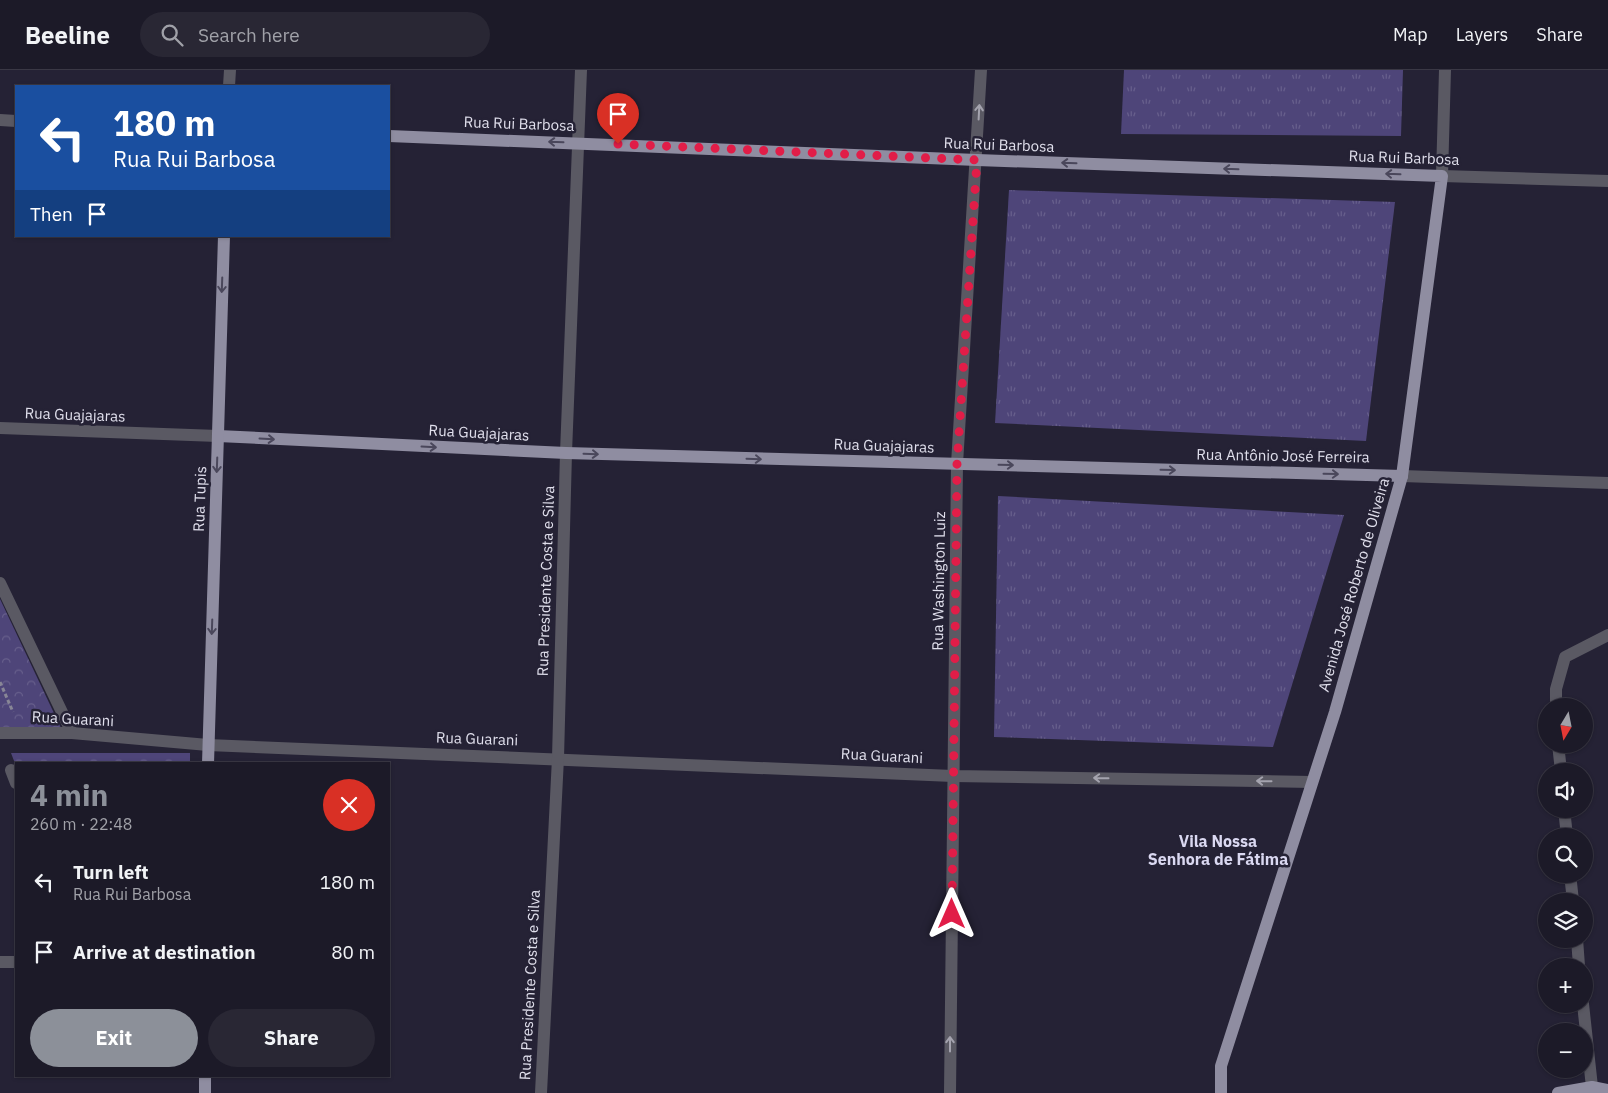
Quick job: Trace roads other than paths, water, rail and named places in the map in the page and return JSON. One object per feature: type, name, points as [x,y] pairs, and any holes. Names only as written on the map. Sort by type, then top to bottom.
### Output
[{"type":"main road","name":"Rua Rui Barbosa","points":[[390,136],[977,160],[1442,176]]},
{"type":"main road","name":"Avenida José Roberto de Oliveira","points":[[1221,1093],[1221,1066],[1335,712],[1402,476],[1442,176]]},
{"type":"main road","name":"Rua Tupis","points":[[208,762],[224,237]]},
{"type":"main road","name":"Rua Guajajaras","points":[[218,436],[566,453],[957,464]]},
{"type":"main road","name":"Rua Antônio José Ferreira","points":[[957,464],[1402,476]]},
{"type":"main road","points":[[205,1077],[205,1093]]},
{"type":"main road","points":[[1558,1093],[1592,1087],[1608,1090]]},
{"type":"street","points":[[229,85],[230,70]]},
{"type":"street","name":"Rua Presidente Costa e Silva","points":[[541,1093],[558,758],[566,453],[581,70]]},
{"type":"street","name":"Rua Washington Luiz","points":[[950,1093],[957,464],[982,70]]},
{"type":"street","name":"Avenida José Roberto de Oliveira","points":[[1442,176],[1445,70]]},
{"type":"street","points":[[0,120],[15,121]]},
{"type":"street","name":"Rua Rui Barbosa","points":[[1442,176],[1608,181]]},
{"type":"street","name":"Rua Guajajaras","points":[[0,428],[218,436]]},
{"type":"street","name":"Rua Antônio José Ferreira","points":[[1402,476],[1608,483]]},
{"type":"street","points":[[0,583],[72,734]]},
{"type":"street","points":[[1556,698],[1556,689],[1565,657],[1608,635]]},
{"type":"street","name":"Rua Guarani","points":[[0,733],[72,734],[208,745],[558,758],[953,776],[1312,782]]},
{"type":"street","points":[[11,770],[15,780]]},
{"type":"street","points":[[0,962],[15,962]]},
{"type":"street","points":[[1584,1013],[1592,1087]]},
{"type":"district","name":"Vila Nossa Senhora de Fátima","points":[[1218,850]]}]
